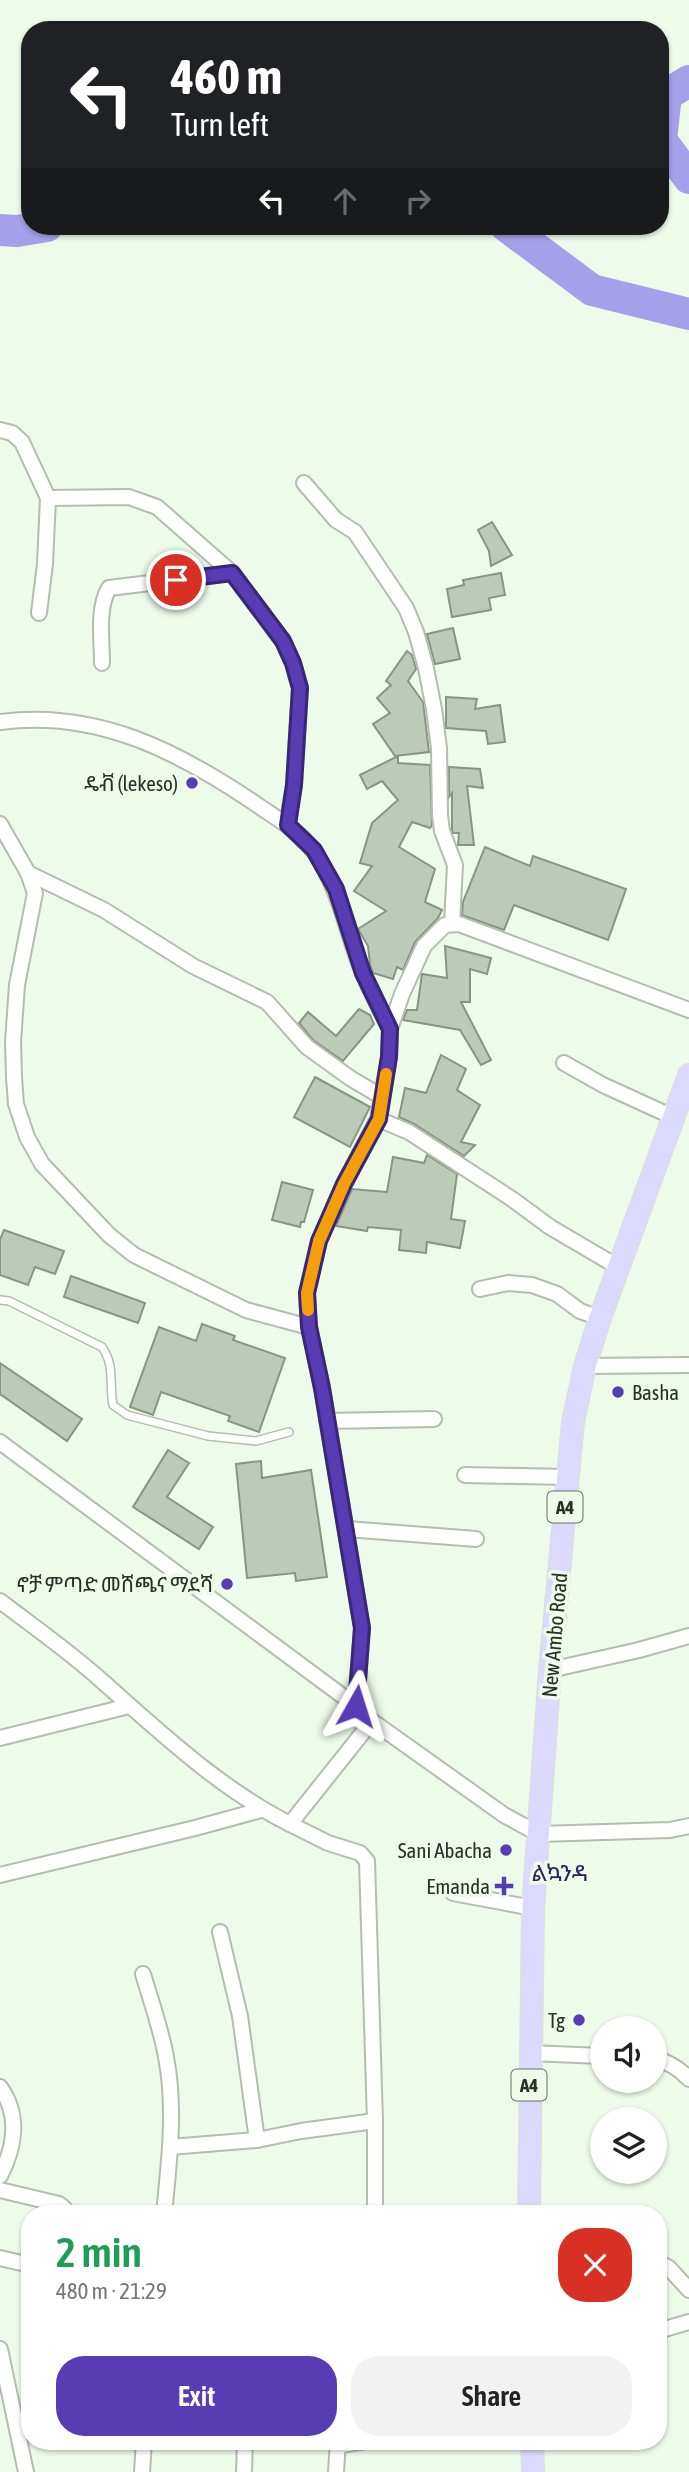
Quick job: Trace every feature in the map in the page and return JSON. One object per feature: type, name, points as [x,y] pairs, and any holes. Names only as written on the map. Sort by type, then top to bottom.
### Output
[{"type":"main road","name":"New Ambo Road","points":[[529,2205],[533,1908],[550,1670],[573,1422],[585,1366],[600,1318],[689,1075]]},
{"type":"main road","points":[[532,2450],[533,2472]]},
{"type":"street","points":[[0,430],[12,433],[22,442],[48,498],[45,564],[39,613]]},
{"type":"street","points":[[304,483],[336,520],[355,532],[406,608],[416,632],[434,709],[439,748],[442,831],[455,865],[452,924]]},
{"type":"street","points":[[48,498],[129,497],[156,507],[232,573],[283,641],[300,688],[294,785],[288,825]]},
{"type":"street","points":[[102,663],[102,618],[105,595],[109,588],[232,573]]},
{"type":"street","points":[[0,722],[49,721],[120,732],[156,745],[210,773],[288,825],[314,850],[336,889],[363,973],[390,1029]]},
{"type":"street","points":[[0,824],[28,873],[34,893],[17,985],[13,1042],[14,1077],[16,1104],[27,1137],[42,1164],[108,1235],[134,1255],[246,1310],[309,1327]]},
{"type":"street","points":[[28,873],[104,910],[192,966],[267,1002],[307,1047],[382,1097]]},
{"type":"street","points":[[356,1706],[362,1628],[309,1327],[307,1293],[319,1241],[344,1184],[379,1119],[389,1057],[390,1029],[402,994],[424,946],[445,925],[452,924],[479,931],[689,1010]]},
{"type":"street","points":[[564,1063],[603,1085],[673,1117]]},
{"type":"street","points":[[379,1119],[409,1132],[550,1227],[618,1267]]},
{"type":"street","points":[[480,1289],[508,1283],[532,1285],[557,1294],[580,1311],[600,1318]]},
{"type":"street","points":[[585,1366],[689,1365]]},
{"type":"street","points":[[327,1421],[434,1419]]},
{"type":"street","points":[[0,1442],[356,1706],[372,1721],[503,1815],[539,1834],[670,1830],[689,1826]]},
{"type":"street","points":[[465,1475],[567,1476]]},
{"type":"street","points":[[346,1529],[476,1539]]},
{"type":"street","points":[[0,1601],[261,1810],[328,1843],[360,1853],[367,1861],[375,2205]]},
{"type":"street","points":[[550,1670],[689,1636]]},
{"type":"street","points":[[0,1738],[128,1706]]},
{"type":"street","points":[[290,1824],[372,1721]]},
{"type":"street","points":[[0,1875],[261,1810]]},
{"type":"street","points":[[453,1893],[533,1908]]},
{"type":"street","points":[[220,1932],[240,2016],[257,2140]]},
{"type":"street","points":[[143,1974],[166,2057],[170,2099],[170,2147],[165,2205]]},
{"type":"street","points":[[529,2053],[590,2056]]},
{"type":"street","points":[[667,2062],[689,2079]]},
{"type":"street","points":[[0,2087],[12,2111],[14,2130],[10,2156],[0,2176]]},
{"type":"street","points":[[170,2147],[257,2140],[375,2121]]},
{"type":"street","points":[[0,2190],[60,2205]]},
{"type":"street","points":[[0,2258],[21,2263]]},
{"type":"street","points":[[667,2267],[689,2290]]},
{"type":"street","points":[[667,2328],[689,2322]]},
{"type":"street","points":[[0,2349],[21,2448]]},
{"type":"street","points":[[21,2450],[26,2472]]},
{"type":"street","points":[[142,2472],[143,2450]]},
{"type":"street","points":[[244,2472],[245,2450]]},
{"type":"street","points":[[336,2472],[338,2450]]},
{"type":"lane","points":[[0,1300],[9,1301],[102,1347],[111,1366],[110,1392],[113,1405],[127,1415],[208,1436],[256,1441],[289,1432]]},
{"type":"building","points":[[492,522],[512,555],[491,566],[489,551],[478,530]]},
{"type":"building","points":[[501,573],[505,595],[489,598],[491,610],[452,617],[447,589],[464,585],[463,580]]},
{"type":"building","points":[[453,628],[460,659],[435,664],[427,634]]},
{"type":"building","points":[[407,651],[412,655],[416,669],[408,681],[423,702],[429,752],[395,756],[373,724],[390,713],[377,698],[391,685],[386,681]]},
{"type":"building","points":[[446,697],[477,699],[475,709],[500,705],[505,742],[488,744],[486,731],[446,728]]},
{"type":"building","points":[[398,756],[398,763],[430,765],[432,825],[430,828],[412,822],[399,847],[435,869],[425,902],[442,910],[438,918],[415,942],[403,970],[397,967],[393,979],[373,973],[368,946],[358,929],[386,911],[354,891],[372,866],[360,863],[372,823],[398,800],[382,781],[367,789],[360,775]]},
{"type":"building","points":[[449,767],[480,769],[483,788],[467,786],[474,845],[458,845],[459,833],[453,833],[452,830]]},
{"type":"building","points":[[485,847],[530,866],[533,856],[626,889],[608,940],[514,905],[504,930],[462,915],[463,902]]},
{"type":"building","points":[[445,946],[491,958],[487,974],[470,969],[470,1002],[461,1002],[491,1060],[481,1065],[460,1030],[403,1020],[407,1010],[417,1010],[422,974],[447,978]]},
{"type":"building","points":[[359,1009],[370,1015],[374,1024],[343,1061],[313,1040],[299,1023],[308,1012],[336,1036]]},
{"type":"building","points":[[441,1055],[466,1069],[457,1090],[480,1105],[461,1142],[475,1145],[464,1156],[399,1117],[405,1088],[426,1093]]},
{"type":"building","points":[[315,1077],[370,1107],[350,1147],[294,1117]]},
{"type":"building","points":[[427,1155],[457,1174],[451,1219],[465,1221],[460,1248],[427,1242],[426,1253],[399,1250],[401,1230],[368,1227],[367,1231],[336,1226],[352,1189],[387,1192],[393,1157],[424,1163]]},
{"type":"building","points":[[282,1182],[313,1190],[304,1222],[301,1222],[300,1227],[272,1220]]},
{"type":"building","points":[[4,1230],[64,1251],[55,1274],[35,1267],[28,1285],[0,1275],[0,1240]]},
{"type":"building","points":[[71,1276],[145,1303],[138,1323],[64,1297]]},
{"type":"building","points":[[202,1324],[235,1336],[233,1340],[285,1358],[259,1432],[228,1421],[230,1416],[161,1392],[153,1415],[130,1407],[159,1327],[196,1341]]},
{"type":"building","points":[[0,1363],[82,1419],[67,1441],[0,1394]]},
{"type":"building","points":[[168,1450],[189,1463],[167,1497],[213,1527],[199,1549],[133,1507]]},
{"type":"building","points":[[261,1461],[262,1478],[311,1470],[327,1577],[296,1581],[295,1573],[247,1578],[236,1464]]},
{"type":"waterway","points":[[669,93],[689,81]]},
{"type":"waterway","points":[[669,151],[689,178]]},
{"type":"waterway","points":[[0,230],[21,230]]},
{"type":"waterway","points":[[518,235],[592,290],[689,314]]},
{"type":"slow traffic","points":[[308,1310],[307,1293],[319,1241],[344,1184],[379,1119],[386,1074]]},
{"type":"place","name":"ዴቭ (lekeso)","points":[[192,783]]},
{"type":"place","name":"Basha","points":[[618,1392]]},
{"type":"place","name":"ኖቻ ምጣድ መሸጫና ማደሻ","points":[[227,1584]]},
{"type":"place","name":"Sani Abacha","points":[[506,1850]]},
{"type":"place","name":"Emanda","points":[[504,1886]]},
{"type":"place","name":"Tg","points":[[579,2020]]},
{"type":"district","name":"ልኳንዳ","points":[[560,1873]]},
{"type":"route","points":[[176,580],[232,573],[283,641],[300,688],[294,785],[288,825],[314,850],[336,889],[363,973],[390,1029],[389,1057],[379,1119],[344,1184],[319,1241],[307,1293],[309,1327],[322,1388],[362,1628],[356,1706]]}]
